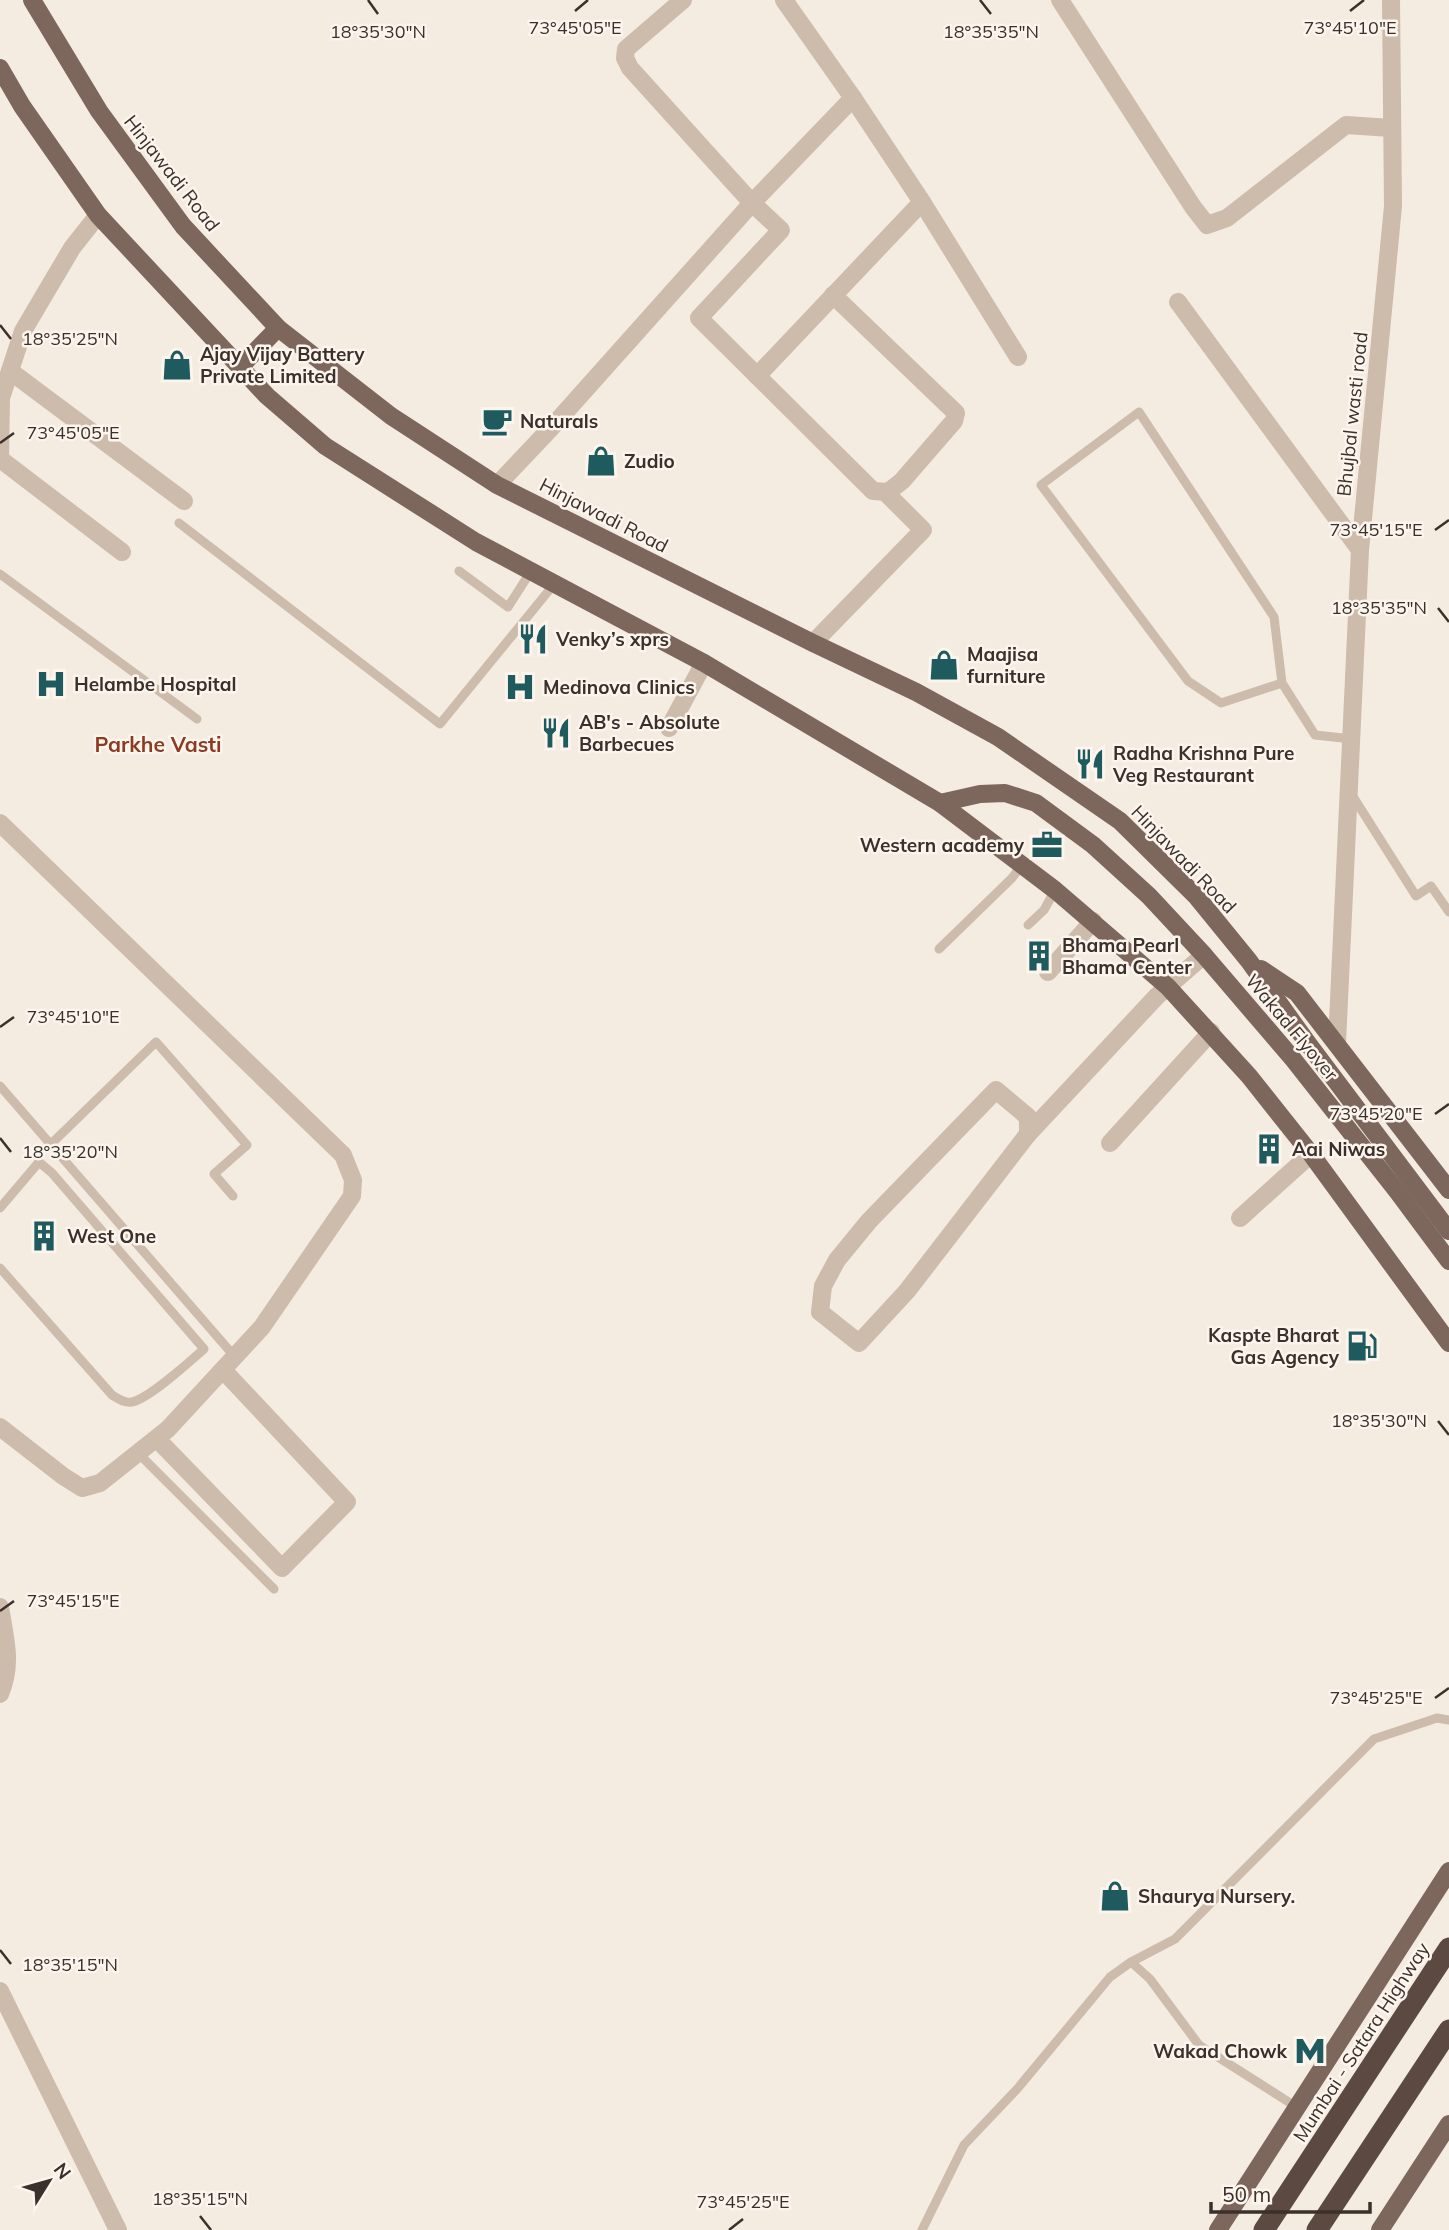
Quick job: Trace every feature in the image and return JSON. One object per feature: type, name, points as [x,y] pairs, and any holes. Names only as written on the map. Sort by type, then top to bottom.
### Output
[{"type":"highway","name":"Mumbai - Satara Highway","points":[[1264,2230],[1449,1948]]},
{"type":"highway","points":[[1317,2230],[1449,2030]]},
{"type":"main road","name":"Hinjawadi Road","points":[[32,0],[99,111],[183,226],[278,328],[391,416],[497,485],[916,692],[998,737],[1130,830],[1196,897],[1250,961]]},
{"type":"main road","points":[[0,68],[22,106],[98,215],[240,368],[275,403],[325,446],[465,535],[704,663],[940,803],[1093,921],[1168,987],[1250,1076],[1311,1154],[1449,1343]]},
{"type":"main road","points":[[240,368],[278,328]]},
{"type":"main road","points":[[940,803],[980,794],[1005,793],[1036,803],[1093,845],[1149,896],[1204,955]]},
{"type":"main road","name":"Wakad Flyover","points":[[1204,955],[1293,1059],[1449,1261]]},
{"type":"main road","points":[[1250,961],[1297,993],[1449,1190]]},
{"type":"main road","name":"Wakad Flyover","points":[[1250,961],[1309,1045],[1449,1231]]},
{"type":"main road","points":[[1218,2230],[1449,1871]]},
{"type":"main road","points":[[1380,2230],[1449,2124]]},
{"type":"street","points":[[683,0],[626,49],[625,58],[630,68],[752,203],[781,230],[699,318],[873,491],[885,492],[902,481],[954,421],[956,413],[833,295]]},
{"type":"street","points":[[784,0],[922,202],[1018,357]]},
{"type":"street","points":[[1060,0],[1207,225],[1227,218],[1346,125],[1391,128]]},
{"type":"street","name":"Bhujbal wasti road","points":[[1337,1042],[1360,550],[1393,206],[1391,0]]},
{"type":"street","points":[[497,485],[752,203],[853,98]]},
{"type":"street","points":[[757,376],[922,202]]},
{"type":"street","points":[[98,215],[72,248],[23,331],[1,398],[0,459],[122,552]]},
{"type":"street","points":[[1178,302],[1360,550]]},
{"type":"street","points":[[10,371],[184,501]]},
{"type":"street","points":[[813,643],[923,530],[885,492]]},
{"type":"street","points":[[669,728],[704,663]]},
{"type":"street","points":[[0,822],[343,1155],[353,1180],[352,1196],[262,1327],[157,1439],[100,1483],[82,1488],[0,1427]]},
{"type":"street","points":[[1048,972],[1093,921]]},
{"type":"street","points":[[1028,1134],[1028,1117],[996,1090],[869,1221],[837,1260],[823,1286],[820,1312],[859,1343],[907,1291],[1028,1134],[1168,987],[1204,955]]},
{"type":"street","points":[[1110,1143],[1211,1032]]},
{"type":"street","points":[[1240,1219],[1311,1154]]},
{"type":"street","points":[[157,1439],[282,1568],[347,1502],[229,1363]]},
{"type":"street","points":[[0,1607],[2,1634],[8,1658],[7,1678],[0,1694]]},
{"type":"street","points":[[0,1992],[118,2230]]},
{"type":"lane","points":[[1282,683],[1221,703],[1188,681],[1041,485],[1139,412],[1274,617],[1282,683],[1315,735],[1352,739]]},
{"type":"lane","points":[[179,523],[440,724],[555,583]]},
{"type":"lane","points":[[459,571],[508,607],[532,570]]},
{"type":"lane","points":[[0,574],[197,719]]},
{"type":"lane","points":[[1349,790],[1416,896],[1431,886],[1449,912]]},
{"type":"lane","points":[[939,949],[1022,865]]},
{"type":"lane","points":[[1028,925],[1044,910],[1055,890]]},
{"type":"lane","points":[[51,1144],[156,1042],[247,1145],[214,1174],[233,1196]]},
{"type":"lane","points":[[0,1086],[51,1144],[229,1363]]},
{"type":"lane","points":[[0,1208],[39,1162],[52,1173],[204,1349],[147,1395],[134,1402],[124,1402],[112,1395],[0,1268]]},
{"type":"lane","points":[[139,1454],[274,1589]]},
{"type":"lane","points":[[922,2230],[964,2145],[1018,2088],[1110,1978],[1131,1962],[1175,1938],[1374,1740],[1437,1718],[1449,1720]]},
{"type":"lane","points":[[1131,1962],[1150,1979],[1199,2045],[1297,2108]]},
{"type":"place","name":"Ajay Vijay Battery Private Limited","points":[[177,365]]},
{"type":"place","name":"Naturals","points":[[497,421]]},
{"type":"place","name":"Zudio","points":[[601,461]]},
{"type":"place","name":"Venky’s xprs","points":[[533,639]]},
{"type":"place","name":"Maajisa furniture","points":[[944,665]]},
{"type":"place","name":"Helambe Hospital","points":[[51,684]]},
{"type":"place","name":"Medinova Clinics","points":[[520,687]]},
{"type":"place","name":"AB's - Absolute Barbecues","points":[[556,733]]},
{"type":"place","name":"Radha Krishna Pure Veg Restaurant","points":[[1090,764]]},
{"type":"place","name":"Western academy","points":[[1047,845]]},
{"type":"place","name":"Bhama Pearl Bhama Center","points":[[1039,956]]},
{"type":"place","name":"Aai Niwas","points":[[1269,1149]]},
{"type":"place","name":"West One","points":[[44,1236]]},
{"type":"place","name":"Kaspte Bharat Gas Agency","points":[[1362,1346]]},
{"type":"place","name":"Shaurya Nursery.","points":[[1115,1896]]},
{"type":"place","name":"Wakad Chowk","points":[[1310,2051]]},
{"type":"district","name":"Parkhe Vasti","points":[[158,745]]}]
